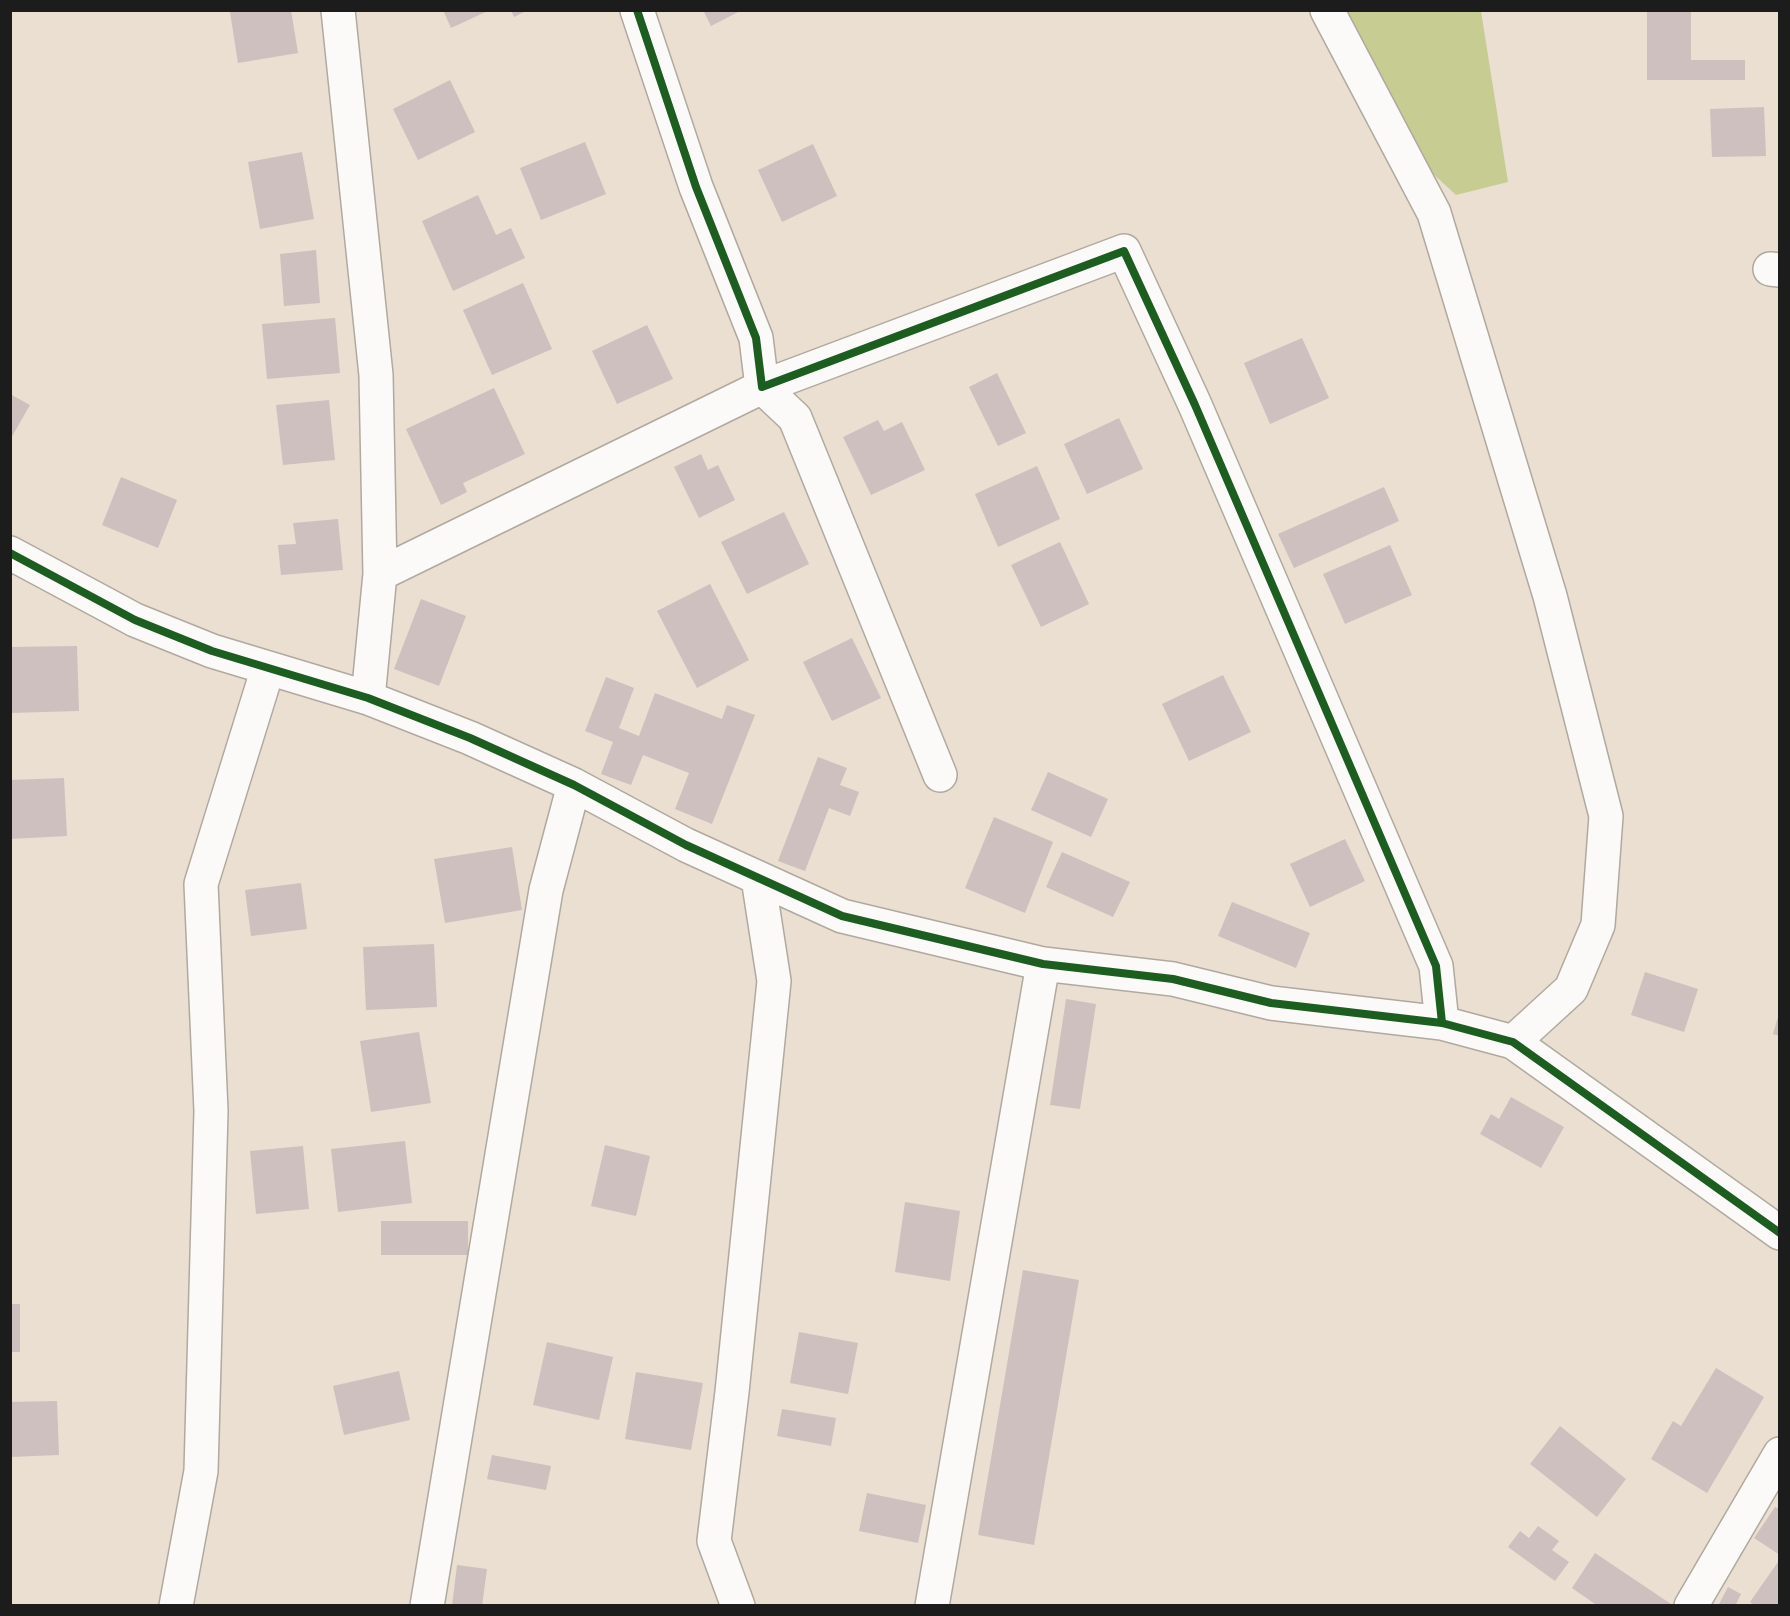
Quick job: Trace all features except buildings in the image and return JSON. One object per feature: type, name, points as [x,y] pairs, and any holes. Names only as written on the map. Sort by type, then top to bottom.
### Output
[{"type":"street","points":[[338,10],[376,375],[380,574],[368,698]]},
{"type":"street","points":[[637,10],[696,187],[756,338],[762,387],[795,418],[940,775]]},
{"type":"street","points":[[1327,10],[1434,213],[1550,596],[1606,816],[1598,925],[1571,989],[1513,1042]]},
{"type":"street","points":[[380,574],[762,387],[1124,251],[1209,438],[1432,955],[1436,966],[1442,1023]]},
{"type":"street","points":[[10,553],[135,620],[212,651],[368,698],[470,738],[574,785],[686,845],[842,916],[1043,964],[1173,979],[1271,1003],[1442,1023],[1513,1042],[1779,1233]]},
{"type":"street","points":[[177,1605],[201,1471],[211,1111],[201,884],[268,668]]},
{"type":"street","points":[[427,1605],[546,890],[574,785]]},
{"type":"street","points":[[738,1605],[714,1541],[732,1392],[774,981],[758,878]]},
{"type":"street","points":[[932,1605],[1043,964]]},
{"type":"street","points":[[1691,1605],[1779,1454]]},
{"type":"green space","points":[[1338,11],[1481,11],[1508,182],[1456,195],[1417,159]]},
{"type":"cycle path","points":[[637,10],[696,187],[756,338],[762,387],[1124,251],[1195,405],[1436,966],[1442,1023]]},
{"type":"cycle path","points":[[10,553],[135,620],[212,651],[368,698],[470,738],[574,785],[686,845],[842,916],[1043,964],[1173,979],[1271,1003],[1442,1023],[1513,1042],[1780,1233]]}]
